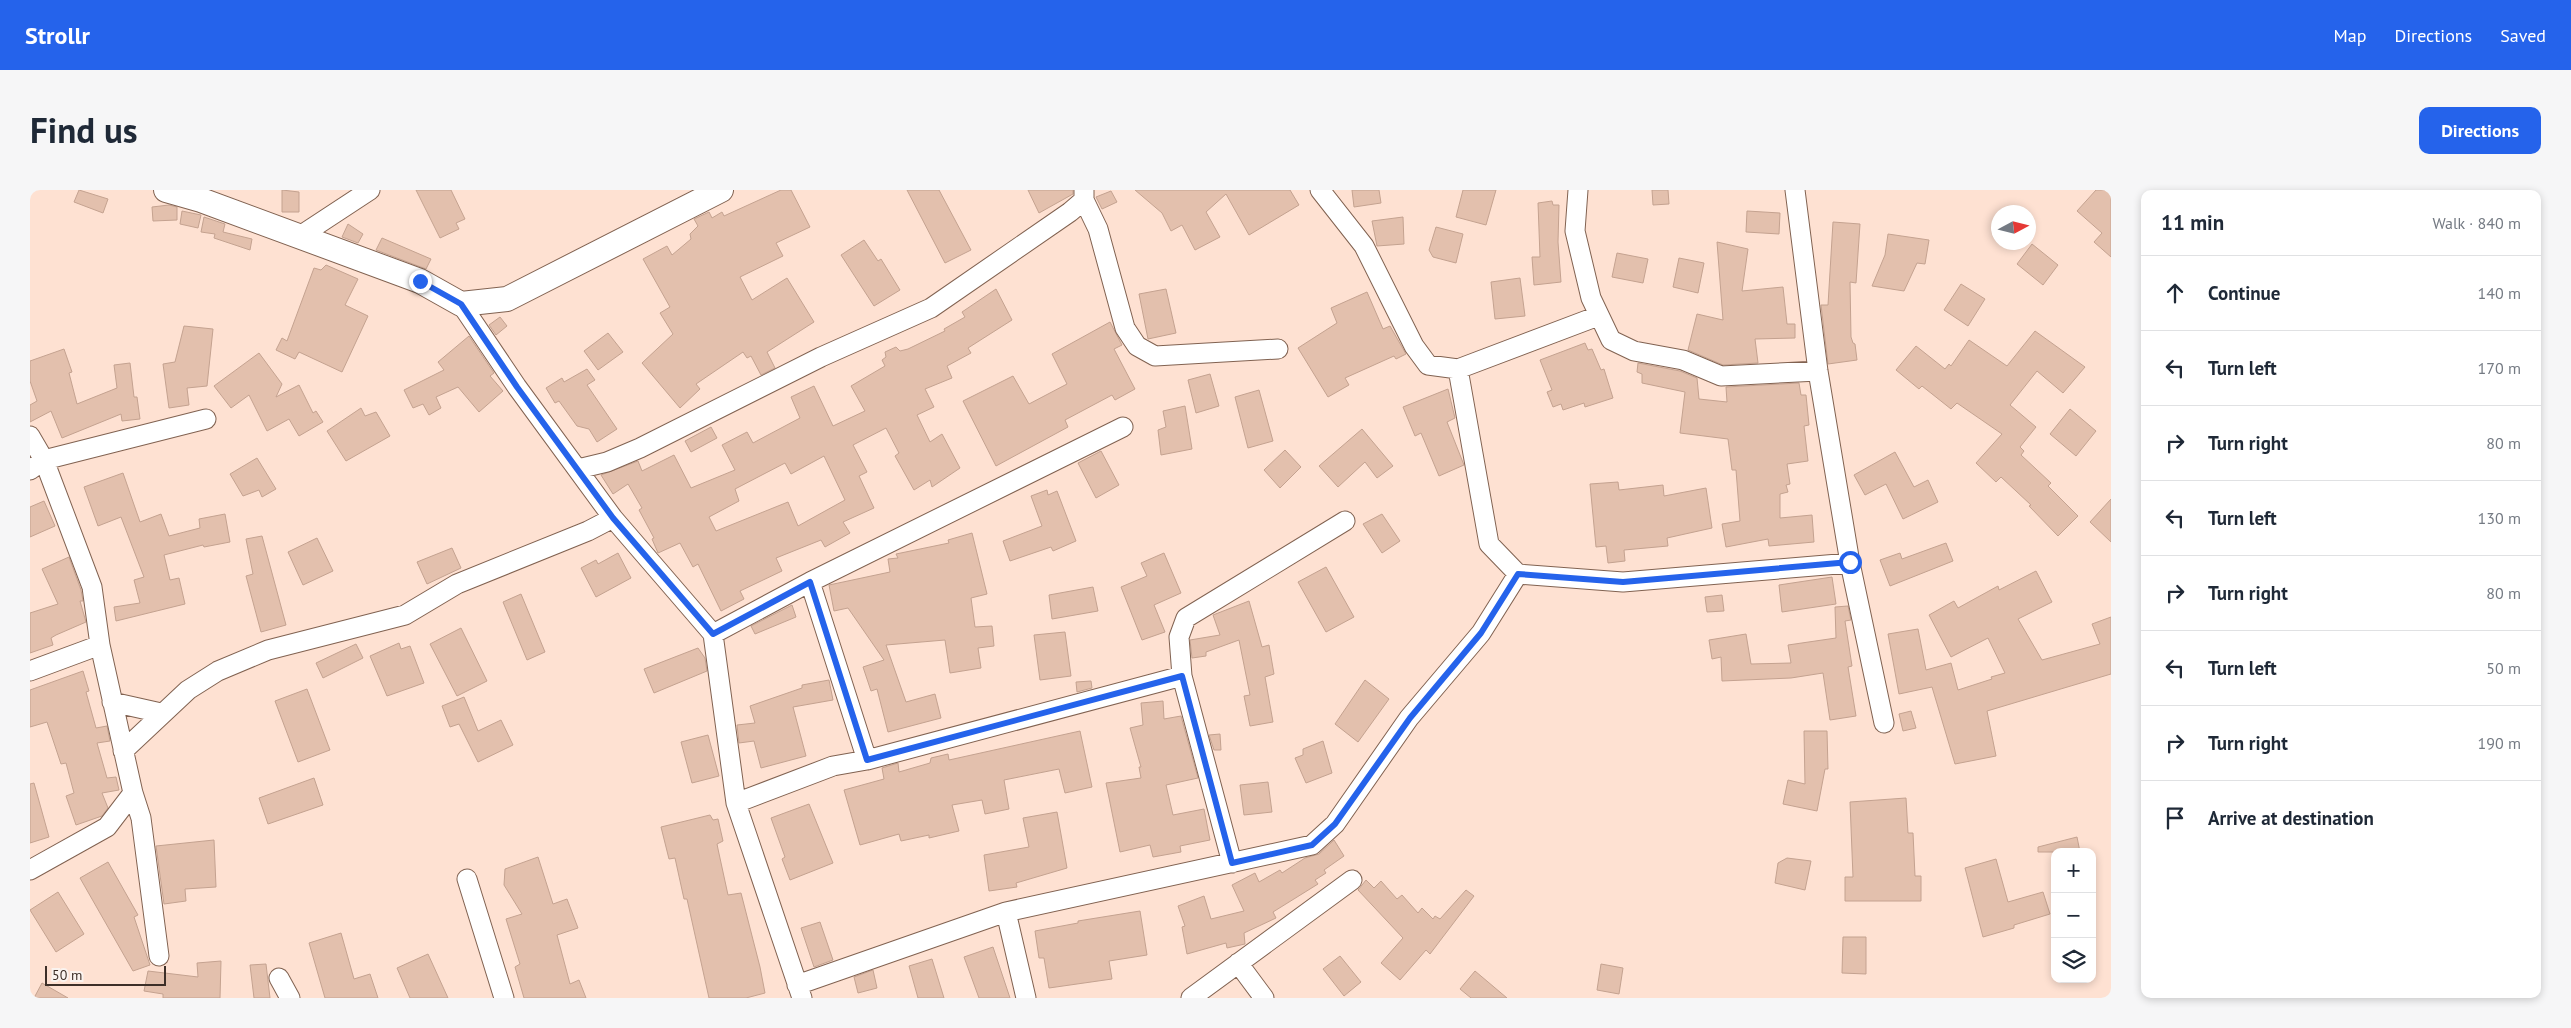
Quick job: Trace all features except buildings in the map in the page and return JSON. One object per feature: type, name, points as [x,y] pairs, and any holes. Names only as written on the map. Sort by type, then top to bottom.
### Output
[{"type":"street","points":[[166,190],[201,200],[420,281],[461,304],[517,387],[613,518],[713,634],[736,803],[799,991],[1006,912],[1312,845],[1335,824],[1410,718],[1481,633],[1518,574]]},
{"type":"street","points":[[300,236],[330,214],[370,190]]},
{"type":"street","points":[[461,304],[507,299],[721,190]]},
{"type":"street","points":[[1320,190],[1364,246],[1414,346],[1428,365],[1458,369],[1598,316]]},
{"type":"street","points":[[1578,190],[1575,231],[1591,298],[1611,340],[1634,351],[1682,360],[1721,376],[1818,371]]},
{"type":"street","points":[[1795,190],[1818,371],[1850,562],[1884,723]]},
{"type":"street","points":[[578,469],[607,462],[640,448],[821,357],[931,308],[1084,195],[1098,229],[1125,328],[1137,346],[1155,356],[1278,349]]},
{"type":"street","points":[[1458,369],[1489,544],[1518,574],[1623,582],[1850,562]]},
{"type":"street","points":[[37,465],[206,419]]},
{"type":"street","points":[[713,634],[810,582],[1123,427]]},
{"type":"street","points":[[30,436],[37,465],[92,587],[100,645],[112,702],[133,793],[141,818],[159,956]]},
{"type":"street","points":[[123,751],[144,733],[161,713],[188,690],[218,671],[268,650],[405,615],[457,584],[588,532],[613,518]]},
{"type":"street","points":[[1232,863],[1182,676],[1179,637],[1186,618],[1345,521]]},
{"type":"street","points":[[810,582],[867,760]]},
{"type":"street","points":[[30,671],[100,645]]},
{"type":"street","points":[[736,803],[833,766],[867,760],[1182,676]]},
{"type":"street","points":[[112,702],[161,713]]},
{"type":"street","points":[[30,870],[107,827],[133,793]]},
{"type":"street","points":[[467,879],[504,998]]},
{"type":"street","points":[[1191,998],[1352,880]]},
{"type":"street","points":[[1006,912],[1026,998]]},
{"type":"street","points":[[1238,962],[1264,998]]},
{"type":"street","points":[[279,978],[290,998]]},
{"type":"route","points":[[420,281],[461,304],[469,319],[517,387],[613,518],[713,634],[810,582],[867,760],[1182,676],[1232,863],[1312,845],[1335,824],[1410,718],[1481,633],[1518,574],[1623,582],[1850,562]]}]
